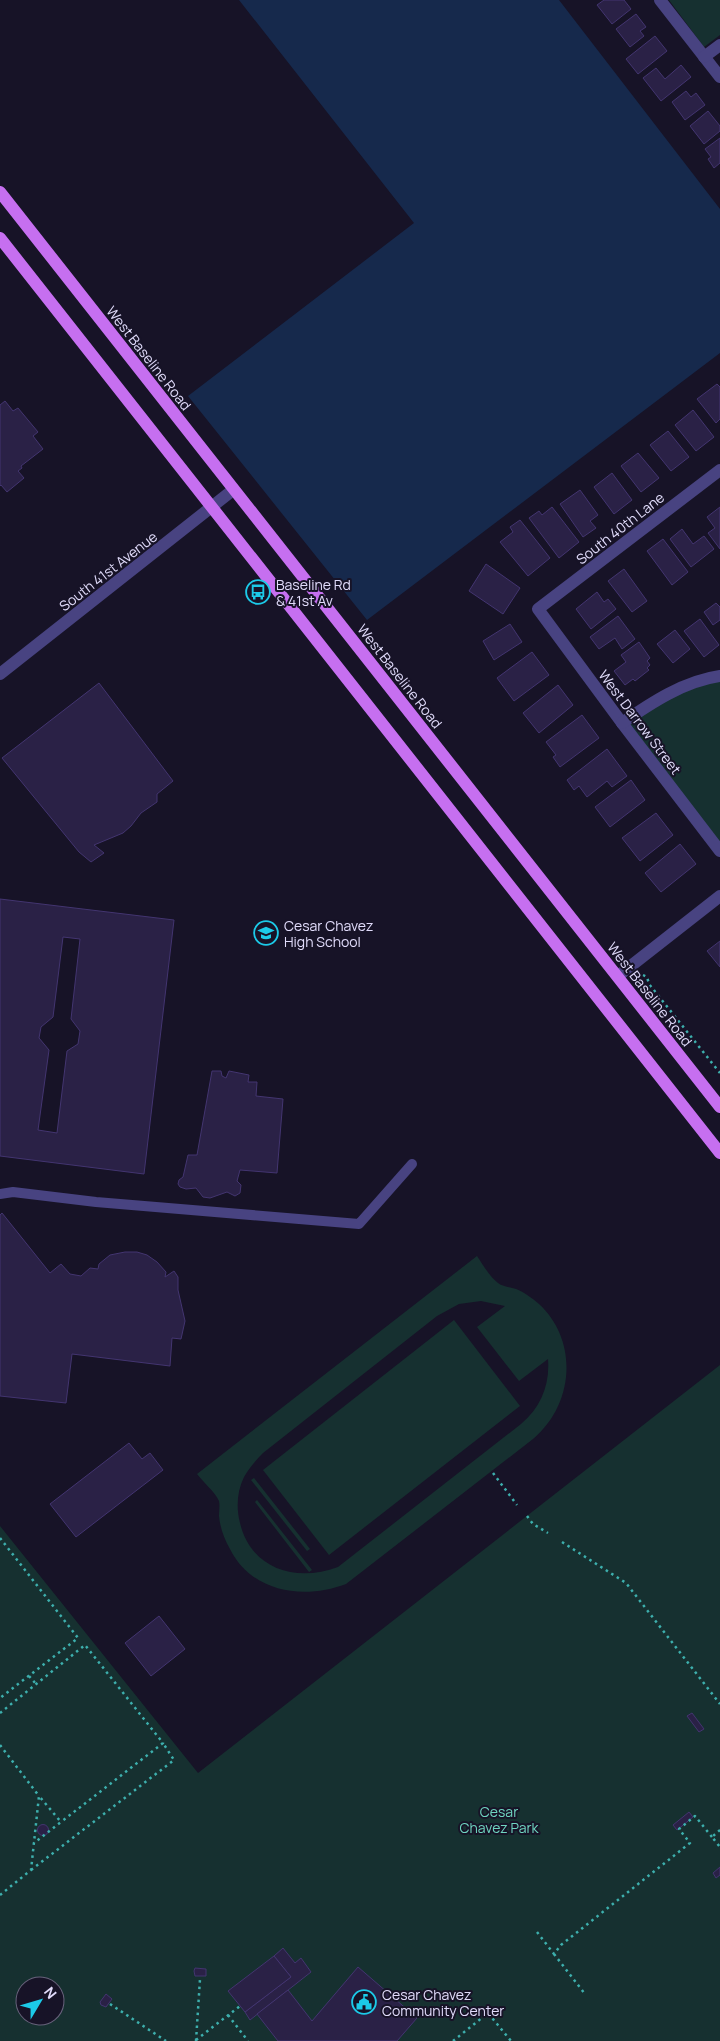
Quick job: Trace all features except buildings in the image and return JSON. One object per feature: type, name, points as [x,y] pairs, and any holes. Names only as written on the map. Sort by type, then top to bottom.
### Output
[{"type":"main road","name":"West Baseline Road","points":[[0,192],[720,1107]]},
{"type":"main road","points":[[0,238],[213,506],[720,1153]]},
{"type":"street","points":[[660,0],[720,77]]},
{"type":"street","points":[[704,57],[720,45]]},
{"type":"street","name":"South 40th Lane","points":[[538,610],[720,470]]},
{"type":"street","name":"South 41st Avenue","points":[[0,674],[233,490]]},
{"type":"street","name":"West Darrow Street","points":[[538,610],[720,851]]},
{"type":"street","points":[[622,723],[658,699],[706,678],[720,676]]},
{"type":"street","points":[[618,976],[720,896]]},
{"type":"street","points":[[0,1194],[13,1192],[96,1202],[359,1224],[412,1164]]},
{"type":"path","points":[[642,975],[647,977],[649,984],[720,1073]]},
{"type":"path","points":[[492,1473],[517,1505]]},
{"type":"path","points":[[527,1516],[532,1524],[548,1533]]},
{"type":"path","points":[[0,1538],[78,1638],[0,1698]]},
{"type":"path","points":[[562,1542],[626,1583],[720,1704]]},
{"type":"path","points":[[0,1713],[85,1645],[163,1743],[174,1760],[0,1895]]},
{"type":"path","points":[[29,1676],[36,1684]]},
{"type":"path","points":[[34,1843],[163,1743]]},
{"type":"path","points":[[0,1745],[61,1822]]},
{"type":"path","points":[[31,1870],[39,1796]]},
{"type":"path","points":[[554,1954],[562,1945],[690,1842],[679,1829],[695,1816],[720,1847]]},
{"type":"path","points":[[712,1837],[720,1830]]},
{"type":"path","points":[[537,1932],[585,1994]]},
{"type":"path","points":[[196,2041],[200,1979]]},
{"type":"path","points":[[110,2004],[166,2041]]},
{"type":"path","points":[[196,2041],[240,2006]]},
{"type":"path","points":[[453,2041],[488,2013],[511,2041]]},
{"type":"path","points":[[228,2015],[248,2041]]},
{"type":"green space","points":[[669,0],[720,0],[720,35],[704,47]]},
{"type":"green space","points":[[720,676],[720,851],[622,723],[658,699]]},
{"type":"green space","points":[[477,1256],[489,1274],[498,1283],[522,1292],[539,1304],[552,1319],[561,1336],[565,1354],[566,1373],[557,1409],[547,1425],[533,1439],[346,1584],[330,1589],[297,1592],[265,1584],[252,1575],[240,1564],[230,1549],[221,1529],[219,1501],[197,1474]],"holes":[[[481,1301],[505,1306],[477,1327],[519,1381],[548,1359],[546,1387],[543,1395],[534,1410],[521,1424],[338,1567],[322,1572],[291,1572],[277,1568],[254,1552],[246,1539],[240,1523],[238,1500],[244,1477],[263,1453],[437,1316],[459,1304]]]},
{"type":"green space","points":[[454,1320],[520,1406],[329,1555],[263,1470]]},
{"type":"green space","name":"Cesar Chavez Park","points":[[720,1365],[720,2041],[0,2041],[0,1526],[198,1773]]},
{"type":"green space","points":[[254,1478],[310,1549],[307,1551],[251,1480]]},
{"type":"green space","points":[[257,1500],[312,1570],[309,1572],[255,1502]]},
{"type":"water","points":[[239,0],[559,0],[720,209],[720,353],[367,620],[188,396],[414,223]]},
{"type":"place","name":"Baseline Rd & 41st Av","points":[[258,592]]},
{"type":"place","name":"Cesar Chavez High School","points":[[266,933]]},
{"type":"place","name":"Cesar Chavez Community Center","points":[[364,2002]]}]
